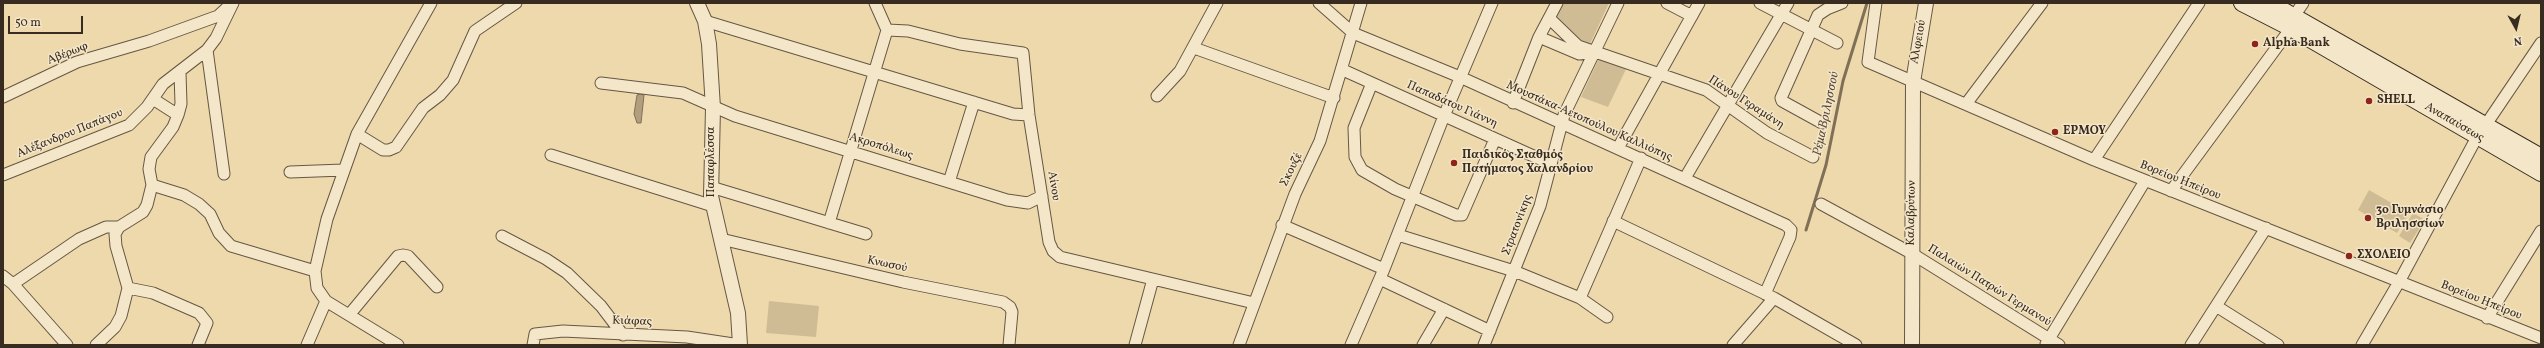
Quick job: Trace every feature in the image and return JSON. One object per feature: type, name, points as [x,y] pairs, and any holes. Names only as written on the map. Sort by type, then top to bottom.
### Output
[{"type":"main road","name":"Αναπαύσεως","points":[[2242,3],[2296,16]]},
{"type":"main road","name":"Αναπαύσεως","points":[[2270,3],[2296,16],[2481,131],[2541,173]]},
{"type":"main road","name":"Αναπαύσεως","points":[[2481,131],[2541,157]]},
{"type":"street","name":"Αλέξανδρου Παπάγου","points":[[3,175],[130,125],[153,100],[164,84],[208,50],[216,38],[233,3]]},
{"type":"street","name":"Αβέρωφ","points":[[3,97],[77,62],[141,43],[218,16],[233,3]]},
{"type":"street","points":[[398,345],[326,301],[317,288],[315,271],[343,170],[357,134],[431,3]]},
{"type":"street","points":[[357,134],[383,150],[389,150],[396,147],[423,108],[440,95],[453,80],[475,31],[516,3]]},
{"type":"street","name":"Παπαφλέσσα","points":[[697,3],[705,21],[709,38],[712,108],[711,187],[713,206],[741,326],[740,345]]},
{"type":"street","points":[[829,223],[852,151],[887,30],[874,3]]},
{"type":"street","points":[[1157,96],[1180,71],[1194,48],[1217,3]]},
{"type":"street","name":"Μουστάκα-Αετοπούλου Καλλιόπης","points":[[1319,3],[1353,33],[1460,77],[1513,103],[1641,158],[1789,227],[1790,237],[1770,296]]},
{"type":"street","name":"Σκουζέ","points":[[1239,345],[1294,194],[1317,149],[1334,98],[1361,3]]},
{"type":"street","points":[[1351,345],[1382,274],[1444,116],[1492,3]]},
{"type":"street","points":[[1513,103],[1539,37],[1557,3]]},
{"type":"street","name":"Στρατονίκης","points":[[1484,345],[1540,206],[1560,124],[1618,3]]},
{"type":"street","points":[[1667,3],[1692,16]]},
{"type":"street","points":[[1618,148],[1699,3]]},
{"type":"street","points":[[1760,3],[1837,43]]},
{"type":"street","points":[[1685,178],[1788,3]]},
{"type":"street","points":[[1822,123],[1781,99],[1810,29],[1820,13],[1842,3]]},
{"type":"street","name":"Βορείου Ηπείρου","points":[[1876,3],[1868,62],[2094,160],[2487,318],[2541,338]]},
{"type":"street","name":"Αλφειού","points":[[1913,82],[1926,3]]},
{"type":"street","points":[[1966,104],[2042,3]]},
{"type":"street","points":[[2094,160],[2199,3]]},
{"type":"street","points":[[2171,191],[2296,16]]},
{"type":"street","name":"Πάνου Γεραμάνη","points":[[1549,18],[1575,44],[1706,90],[1767,133],[1813,157]]},
{"type":"street","points":[[705,21],[875,74],[1013,114],[1029,115]]},
{"type":"street","name":"Αίνου","points":[[887,30],[908,31],[960,44],[1023,53],[1029,115],[1048,242],[1060,257],[1254,303]]},
{"type":"street","points":[[1539,37],[1579,54],[1595,52]]},
{"type":"street","points":[[2362,345],[2399,282],[2481,131],[2541,43]]},
{"type":"street","points":[[1194,48],[1334,98]]},
{"type":"street","points":[[208,50],[224,174]]},
{"type":"street","name":"Παπαδάτου Γιάννη","points":[[1342,70],[1551,164]]},
{"type":"street","points":[[13,284],[79,240],[106,227],[119,227],[146,209],[152,185],[149,170],[151,156],[173,127],[181,104],[180,72]]},
{"type":"street","name":"Καλαβρύτων","points":[[1912,345],[1911,253],[1913,82]]},
{"type":"street","name":"Ακροπόλεως","points":[[601,83],[676,91],[712,108],[949,182],[1023,203],[1042,196]]},
{"type":"street","points":[[1372,83],[1354,128],[1354,149],[1357,162],[1362,170],[1374,178],[1412,196],[1456,215],[1462,215],[1495,139]]},
{"type":"street","points":[[153,100],[178,115]]},
{"type":"street","points":[[949,182],[974,102]]},
{"type":"street","points":[[550,155],[713,206]]},
{"type":"street","points":[[1580,298],[1641,158]]},
{"type":"street","points":[[290,172],[343,170]]},
{"type":"street","points":[[2047,342],[2145,180]]},
{"type":"street","points":[[152,185],[163,187],[199,204],[210,214],[219,233],[231,246],[315,271]]},
{"type":"street","points":[[711,187],[866,234]]},
{"type":"street","name":"Παλαιών Πατρών Γερμανού","points":[[1821,204],[1911,253],[2047,342],[2059,345]]},
{"type":"street","points":[[1613,221],[1770,296],[1856,345]]},
{"type":"street","points":[[1282,225],[1382,274],[1444,309],[1490,331]]},
{"type":"street","points":[[96,345],[118,322],[128,288],[115,240],[119,227]]},
{"type":"street","points":[[2191,345],[2266,228]]},
{"type":"street","points":[[2487,318],[2541,231]]},
{"type":"street","points":[[1398,235],[1514,271],[1580,298],[1607,317]]},
{"type":"street","points":[[502,236],[546,259],[567,273],[601,306],[623,335]]},
{"type":"street","name":"Κνωσού","points":[[721,239],[903,282],[1003,302],[1010,307],[1012,312],[1009,345]]},
{"type":"street","points":[[349,315],[398,256],[408,256],[437,287]]},
{"type":"street","points":[[3,276],[13,284],[67,345]]},
{"type":"street","points":[[1135,345],[1153,279]]},
{"type":"street","points":[[128,288],[153,293],[199,313],[207,323],[198,345]]},
{"type":"street","points":[[1733,345],[1770,296]]},
{"type":"street","points":[[307,345],[326,301]]},
{"type":"street","points":[[2216,306],[2278,345]]},
{"type":"street","points":[[1423,345],[1444,309]]},
{"type":"street","name":"Κιάφας","points":[[533,345],[533,337],[537,333],[573,331],[623,335],[686,337],[740,345]]},
{"type":"shaded area","points":[[1562,3],[1609,3],[1589,46],[1573,38],[1554,19]]},
{"type":"shaded area","points":[[1600,56],[1627,67],[1608,107],[1581,97]]},
{"type":"shaded area","points":[[637,95],[644,95],[641,123],[637,123],[634,114]]},
{"type":"shaded area","points":[[2369,190],[2409,213],[2397,233],[2358,210]]},
{"type":"shaded area","points":[[2413,213],[2425,220],[2410,243],[2399,236]]},
{"type":"shaded area","points":[[769,301],[819,306],[816,337],[766,333]]},
{"type":"waterway","name":"Ρέμα Βριλησσού","points":[[1806,230],[1826,165],[1843,81],[1867,3]]},
{"type":"place","name":"Alpha Bank","points":[[2255,44]]},
{"type":"place","name":"SHELL","points":[[2369,101]]},
{"type":"place","name":"ΕΡΜΟΥ","points":[[2055,132]]},
{"type":"place","name":"Παιδικός Σταθμός Πατήματος Χαλανδρίου","points":[[1454,163]]},
{"type":"place","name":"3ο Γυμνάσιο Βριλησσίων","points":[[2368,218]]},
{"type":"place","name":"ΣΧΟΛΕΙΟ","points":[[2349,256]]}]
